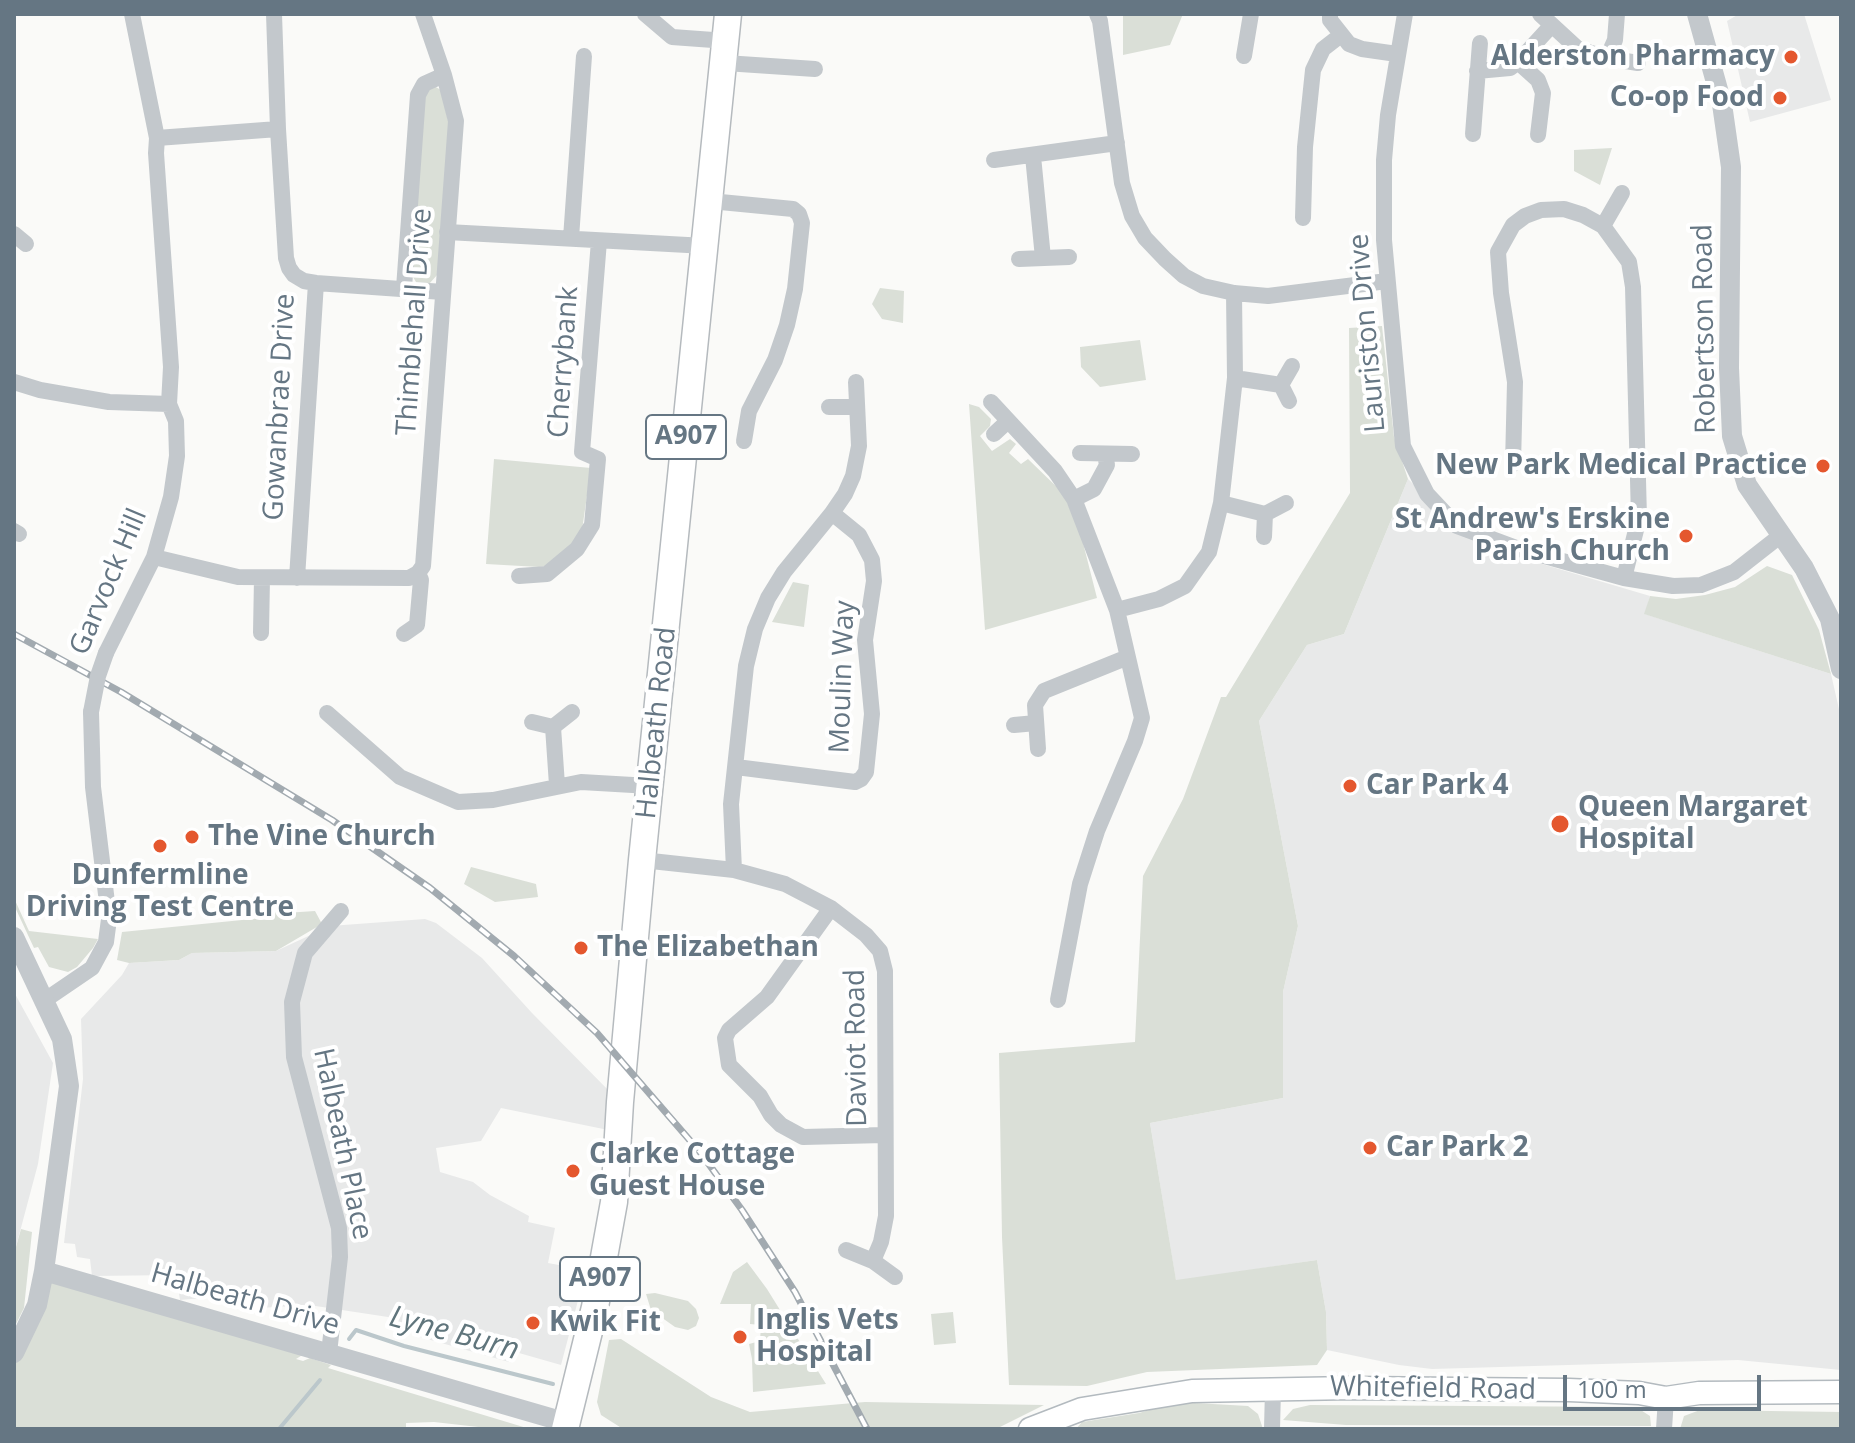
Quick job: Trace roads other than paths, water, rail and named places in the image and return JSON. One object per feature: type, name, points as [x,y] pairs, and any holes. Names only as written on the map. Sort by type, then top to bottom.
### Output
[{"type":"main road","name":"Halbeath Road","points":[[571,1427],[614,1202],[642,860],[728,14]]},
{"type":"main road","name":"Whitefield Road","points":[[1030,1429],[1082,1409],[1140,1397],[1192,1391],[1569,1390],[1639,1393],[1666,1398],[1699,1393],[1841,1392]]},
{"type":"street","name":"Garvock Hill","points":[[45,1000],[92,968],[106,942],[109,919],[93,787],[91,712],[106,653],[154,557],[171,497],[177,456],[176,421],[169,404],[171,367],[157,138],[132,14]]},
{"type":"street","name":"Gowanbrae Drive","points":[[274,14],[286,258],[294,275],[316,283],[297,578]]},
{"type":"street","name":"Thimblehall Drive","points":[[416,632],[421,580],[418,573],[423,566],[456,121],[423,14]]},
{"type":"street","points":[[645,14],[672,37],[726,52],[815,69]]},
{"type":"street","points":[[1097,14],[1128,205],[1145,238],[1184,276],[1203,286],[1268,296],[1387,281]]},
{"type":"street","points":[[1244,56],[1251,14]]},
{"type":"street","points":[[1330,14],[1330,20],[1349,44],[1397,54]]},
{"type":"street","name":"Lauriston Drive","points":[[1405,14],[1384,160],[1387,281],[1403,446],[1427,494],[1457,526],[1519,549],[1624,578],[1673,586],[1701,585],[1734,572],[1780,536]]},
{"type":"street","points":[[1607,58],[1615,40],[1617,14]]},
{"type":"street","name":"Robertson Road","points":[[1702,16],[1722,104],[1731,167],[1729,368],[1732,436],[1747,485],[1804,568],[1830,619],[1841,669]]},
{"type":"street","points":[[1477,71],[1510,68],[1518,62],[1545,20],[1578,49],[1638,63]]},
{"type":"street","points":[[1303,218],[1305,147],[1313,70],[1323,49],[1341,35]]},
{"type":"street","points":[[1473,134],[1480,43]]},
{"type":"street","points":[[571,238],[584,56]]},
{"type":"street","points":[[1518,62],[1538,80],[1543,93],[1538,135]]},
{"type":"street","name":"Thimblehall Drive","points":[[404,288],[418,95],[424,84],[444,75]]},
{"type":"street","points":[[157,138],[278,129]]},
{"type":"street","points":[[994,160],[1117,143]]},
{"type":"street","points":[[1033,156],[1043,258]]},
{"type":"street","points":[[1603,226],[1622,193]]},
{"type":"street","points":[[710,201],[793,209],[802,223],[795,289],[787,325],[775,360],[749,411],[744,441]]},
{"type":"street","points":[[1513,464],[1515,382],[1499,280],[1498,252],[1513,225],[1541,210],[1564,209],[1603,226],[1629,262],[1633,287],[1639,518],[1624,578]]},
{"type":"street","points":[[447,232],[706,246]]},
{"type":"street","name":"Cherrybank","points":[[519,576],[547,574],[577,549],[592,525],[598,459],[582,452],[599,241]]},
{"type":"street","points":[[1019,259],[1069,257]]},
{"type":"street","points":[[316,283],[443,292]]},
{"type":"street","points":[[1117,610],[1159,599],[1185,586],[1209,552],[1221,503],[1235,378],[1234,293]]},
{"type":"street","points":[[1281,385],[1292,366]]},
{"type":"street","points":[[1235,378],[1281,385]]},
{"type":"street","points":[[14,382],[40,390],[109,402],[169,404]]},
{"type":"street","points":[[734,870],[731,804],[746,666],[755,629],[768,598],[784,572],[845,494],[858,458],[856,382]]},
{"type":"street","points":[[1281,385],[1289,401]]},
{"type":"street","points":[[991,402],[1055,471],[1074,499],[1117,610],[1142,718],[1097,831],[1080,884],[1058,1000]]},
{"type":"street","points":[[829,407],[857,407]]},
{"type":"street","points":[[994,434],[1008,421]]},
{"type":"street","points":[[1080,453],[1132,454]]},
{"type":"street","points":[[1074,499],[1094,489],[1107,465],[1105,454]]},
{"type":"street","points":[[1221,503],[1265,514],[1286,503]]},
{"type":"street","name":"Moulin Way","points":[[736,767],[855,782],[866,772],[872,688],[866,668],[865,640],[874,581],[872,560],[859,535],[832,513]]},
{"type":"street","points":[[1264,537],[1265,514]]},
{"type":"street","points":[[154,557],[226,575],[262,578],[409,578],[418,573]]},
{"type":"street","points":[[261,633],[262,578]]},
{"type":"street","points":[[1038,749],[1035,705],[1044,691],[1128,657]]},
{"type":"street","points":[[553,727],[572,712]]},
{"type":"street","points":[[327,713],[400,777],[458,802],[493,800],[581,782],[650,786]]},
{"type":"street","points":[[532,722],[553,727]]},
{"type":"street","points":[[1014,725],[1036,723]]},
{"type":"street","points":[[553,727],[557,785]]},
{"type":"street","name":"Daviot Road","points":[[642,860],[734,870],[785,884],[831,908],[866,935],[880,951],[885,971],[886,1216],[881,1242],[873,1261]]},
{"type":"street","points":[[831,908],[767,997],[729,1030],[725,1038],[729,1065],[760,1096],[781,1125],[803,1137],[884,1135]]},
{"type":"street","name":"Halbeath Place","points":[[329,1353],[340,1257],[339,1228],[294,1057],[292,1002],[305,953],[341,911]]},
{"type":"street","points":[[14,937],[62,1039],[69,1086],[37,1305],[14,1353]]},
{"type":"street","points":[[846,1250],[873,1261],[895,1277]]},
{"type":"street","name":"Halbeath Drive","points":[[44,1271],[571,1427]]},
{"type":"street","points":[[1272,1429],[1273,1389]]},
{"type":"street","points":[[1664,1429],[1666,1398]]},
{"type":"waterway","name":"Lyne Burn","points":[[349,1339],[356,1330],[404,1346],[553,1384]]},
{"type":"waterway","name":"Lyne Burn","points":[[279,1429],[320,1380]]},
{"type":"railway","points":[[14,634],[121,692],[332,820],[430,888],[514,956],[597,1033],[700,1152],[742,1210],[795,1292],[867,1429]]},
{"type":"place","name":"Alderston Pharmacy","points":[[1791,57]]},
{"type":"place","name":"Co-op Food","points":[[1780,98]]},
{"type":"place","name":"New Park Medical Practice","points":[[1823,466]]},
{"type":"place","name":"St Andrew's Erskine Parish Church","points":[[1686,536]]},
{"type":"place","name":"Car Park 4","points":[[1350,786]]},
{"type":"place","name":"Queen Margaret Hospital","points":[[1560,824]]},
{"type":"place","name":"The Vine Church","points":[[192,837]]},
{"type":"place","name":"Dunfermline Driving Test Centre","points":[[160,846]]},
{"type":"place","name":"The Elizabethan","points":[[581,948]]},
{"type":"place","name":"Car Park 2","points":[[1370,1148]]},
{"type":"place","name":"Clarke Cottage Guest House","points":[[573,1171]]},
{"type":"place","name":"Kwik Fit","points":[[533,1323]]},
{"type":"place","name":"Inglis Vets Hospital","points":[[740,1337]]}]
